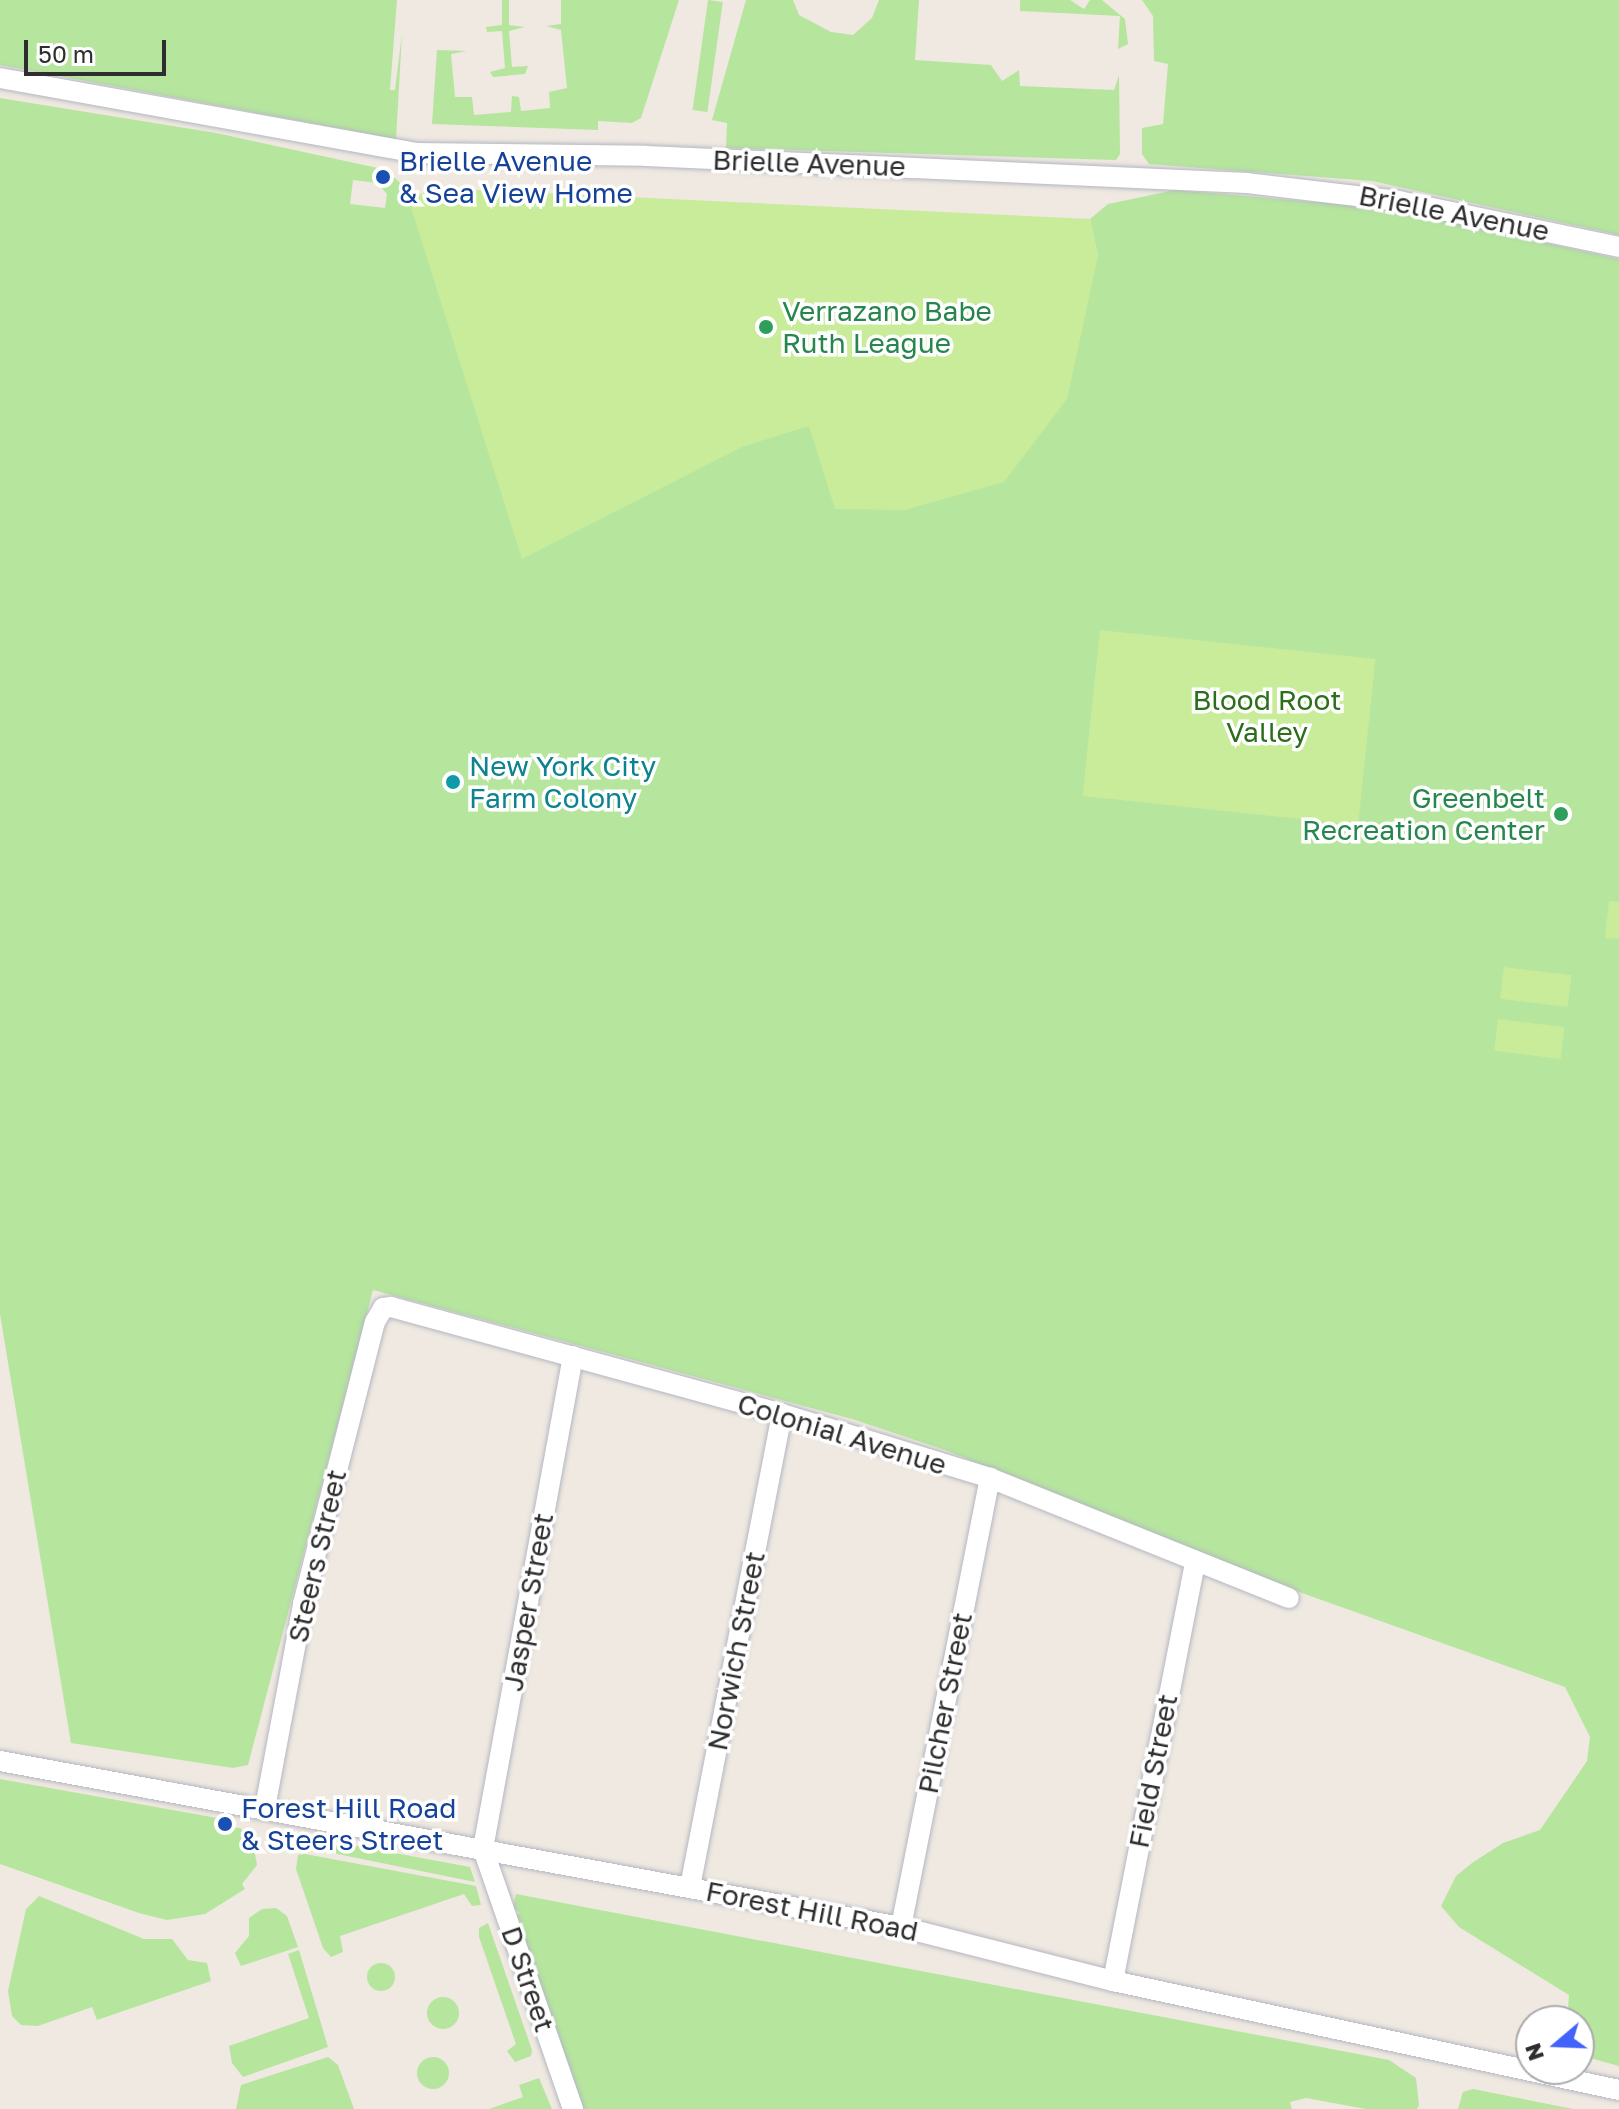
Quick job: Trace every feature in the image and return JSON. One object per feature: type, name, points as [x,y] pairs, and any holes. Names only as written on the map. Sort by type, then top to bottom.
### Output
[{"type":"street","name":"Brielle Avenue","points":[[0,78],[415,153],[646,156],[1247,183],[1399,201],[1619,247]]},
{"type":"street","name":"Colonial Avenue","points":[[383,1308],[399,1307],[782,1414],[990,1478],[1289,1598]]},
{"type":"street","name":"Steers Street","points":[[265,1808],[303,1604],[375,1322],[383,1308]]},
{"type":"street","name":"Jasper Street","points":[[483,1849],[573,1356]]},
{"type":"street","name":"Norwich Street","points":[[690,1887],[782,1414]]},
{"type":"street","name":"Pilcher Street","points":[[901,1927],[990,1478]]},
{"type":"street","name":"Field Street","points":[[1113,1981],[1195,1562]]},
{"type":"street","name":"Forest Hill Road","points":[[0,1761],[901,1927],[1113,1981],[1619,2090]]},
{"type":"street","name":"D Street","points":[[483,1849],[573,2109]]},
{"type":"green space","points":[[0,0],[397,0],[390,90],[395,90],[402,34],[396,139],[0,65]]},
{"type":"green space","points":[[502,0],[509,0],[509,25],[525,27],[509,31],[512,67],[528,66],[525,74],[493,77],[490,72],[505,68],[502,31],[487,32],[486,27],[502,25]]},
{"type":"green space","points":[[561,0],[679,0],[641,118],[632,123],[598,121],[598,130],[432,124],[437,50],[467,51],[451,54],[455,97],[472,97],[474,115],[511,112],[512,96],[519,97],[521,111],[550,108],[549,92],[567,88],[561,30],[546,26],[561,24]]},
{"type":"green space","points":[[708,0],[723,2],[707,112],[693,110]]},
{"type":"green space","points":[[746,0],[793,0],[799,15],[831,32],[853,35],[872,18],[879,0],[919,0],[915,60],[991,65],[1002,81],[1019,70],[1020,86],[1114,90],[1119,75],[1120,154],[1116,160],[726,148],[727,123],[712,120]]},
{"type":"green space","points":[[1020,0],[1070,0],[1084,9],[1090,0],[1102,0],[1125,19],[1128,44],[1118,49],[1120,16],[1020,11]]},
{"type":"green space","points":[[1142,0],[1619,0],[1619,235],[1372,181],[1149,164],[1142,154],[1142,128],[1163,124],[1168,64],[1154,61],[1153,16]]},
{"type":"green space","name":"Blood Root Valley","points":[[0,98],[216,133],[387,170],[413,196],[408,198],[744,446],[809,425],[1098,256],[1090,219],[1108,204],[1175,190],[1385,208],[1619,259],[1619,2066],[1595,2059],[1595,2005],[1568,2005],[1569,1995],[1459,1927],[1441,1906],[1456,1876],[1472,1863],[1503,1843],[1540,1830],[1587,1761],[1590,1737],[1565,1687],[1302,1593],[945,1450],[852,1419],[373,1290],[248,1765],[233,1768],[71,1743],[0,1314]],"holes":[[[353,180],[377,183],[387,194],[385,208],[350,204]]]},
{"type":"green space","name":"Verrazano Babe Ruth League","points":[[438,188],[1090,219],[1098,256],[1067,399],[1004,482],[905,510],[835,509],[809,426],[744,446],[522,559],[408,198]]},
{"type":"green space","name":"Blood Root Valley","points":[[1100,630],[1375,659],[1358,825],[1083,796]]},
{"type":"green space","points":[[1609,901],[1619,902],[1619,939],[1605,938]]},
{"type":"green space","points":[[1504,967],[1571,975],[1568,1007],[1500,999]]},
{"type":"green space","points":[[1498,1019],[1565,1027],[1561,1059],[1494,1051]]},
{"type":"green space","points":[[0,1779],[217,1818],[216,1826],[240,1828],[252,1838],[257,1865],[242,1884],[245,1889],[205,1914],[167,1920],[139,1913],[0,1864]]},
{"type":"green space","points":[[319,1839],[470,1867],[475,1882],[303,1847]]},
{"type":"green space","points":[[298,1855],[476,1886],[481,1905],[472,1906],[464,1894],[340,1936],[343,1952],[331,1957],[323,1948],[296,1869]]},
{"type":"green space","points":[[516,1894],[1389,2060],[1416,2078],[1419,2105],[1417,2109],[1366,2109],[1306,2098],[1290,2102],[1292,2109],[581,2109],[515,1916],[520,1913],[513,1907]]},
{"type":"green space","points":[[39,1896],[144,1939],[172,1939],[188,1960],[207,1963],[211,1981],[97,2020],[92,2007],[38,2026],[21,2025],[12,2016],[8,1991],[26,1909]]},
{"type":"green space","points":[[276,1908],[287,1916],[298,1947],[241,1966],[235,1953],[249,1936],[249,1918],[262,1909]]},
{"type":"green space","points":[[488,1923],[532,2050],[531,2056],[515,2062],[507,2051],[516,2044],[479,1937],[479,1928]]},
{"type":"green space","points":[[299,1950],[328,2047],[243,2077],[232,2063],[229,2046],[309,2018],[288,1954]]},
{"type":"green space","points":[[381,1963],[391,1967],[395,1977],[391,1987],[381,1991],[371,1987],[367,1977],[371,1967]]},
{"type":"green space","points":[[443,1997],[455,2001],[459,2013],[455,2025],[443,2029],[431,2025],[427,2013],[431,2001]]},
{"type":"green space","points":[[328,2057],[338,2065],[354,2109],[236,2109],[241,2085]]},
{"type":"green space","points":[[433,2057],[444,2062],[449,2073],[444,2084],[433,2089],[422,2084],[417,2073],[422,2062]]},
{"type":"green space","points":[[539,2078],[552,2109],[489,2109],[523,2097],[519,2085]]},
{"type":"green space","points":[[1473,2089],[1573,2109],[1458,2109],[1463,2092]]},
{"type":"place","name":"Brielle Avenue & Sea View Home","points":[[383,177]]},
{"type":"place","name":"Verrazano Babe Ruth League","points":[[766,327]]},
{"type":"place","name":"New York City Farm Colony","points":[[453,782]]},
{"type":"place","name":"Greenbelt Recreation Center","points":[[1561,814]]},
{"type":"place","name":"Forest Hill Road & Steers Street","points":[[225,1824]]}]
